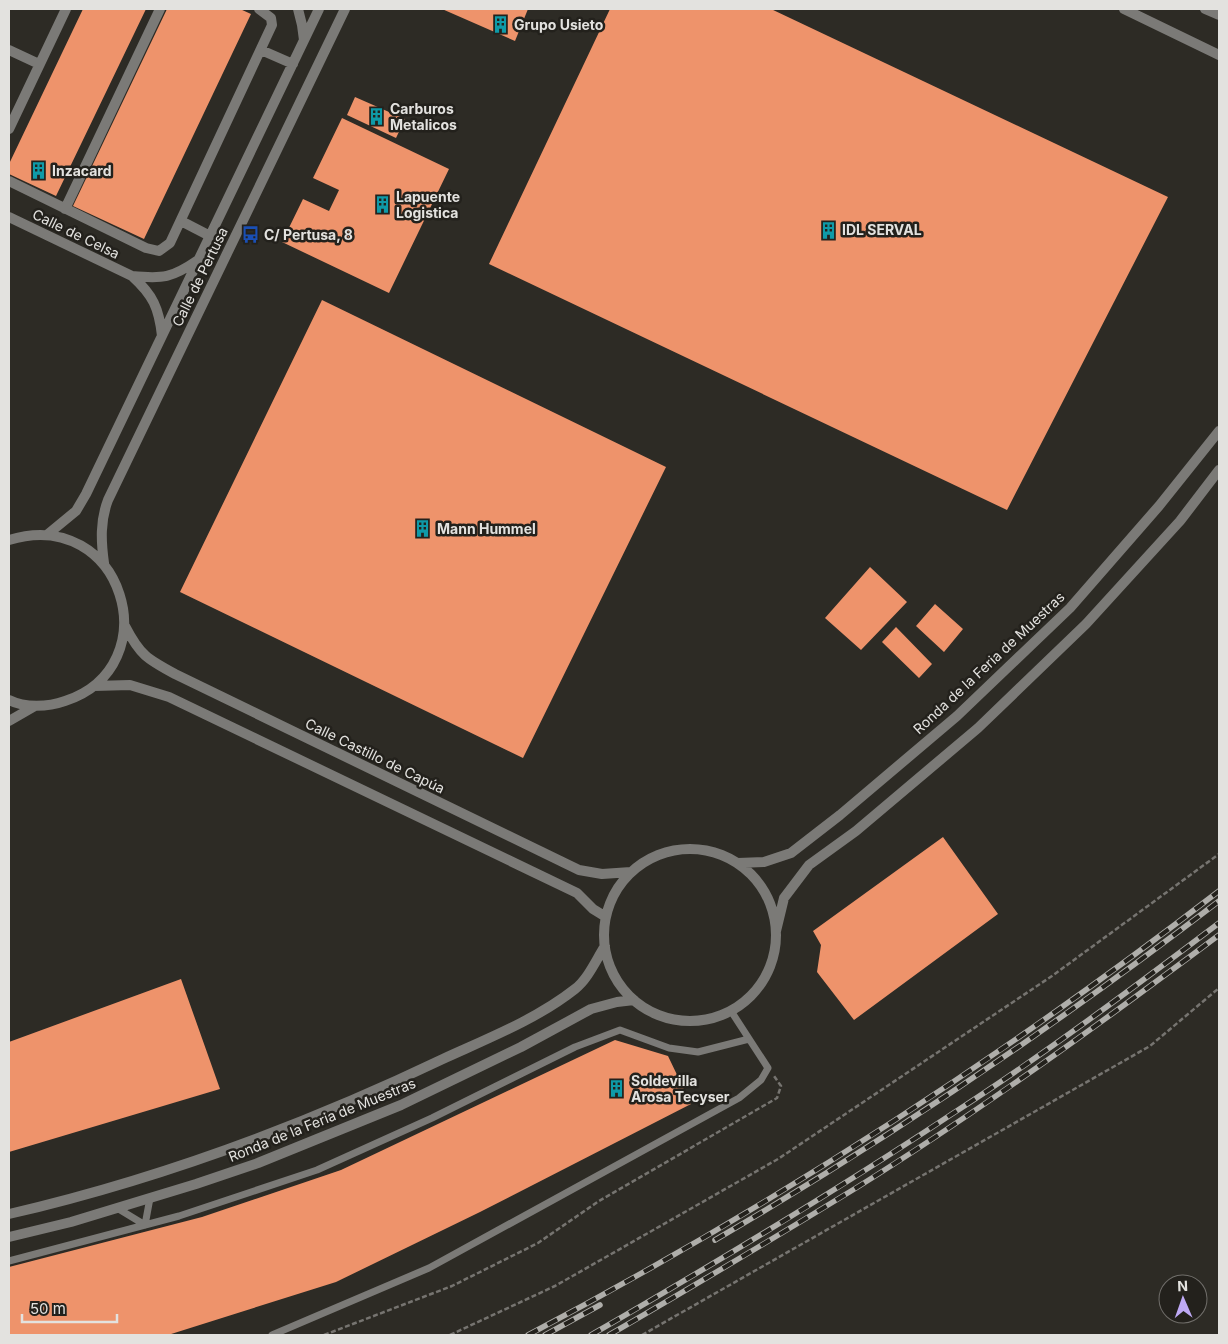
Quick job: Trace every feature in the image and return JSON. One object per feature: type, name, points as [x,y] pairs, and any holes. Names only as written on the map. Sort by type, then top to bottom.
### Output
[{"type":"street","points":[[9,129],[66,9]]},
{"type":"street","points":[[66,209],[160,9]]},
{"type":"street","points":[[9,181],[146,248],[160,250],[170,243],[272,25],[271,18],[259,9]]},
{"type":"street","points":[[298,9],[304,40]]},
{"type":"street","name":"Calle de Pertusa","points":[[48,534],[68,519],[82,502],[319,9]]},
{"type":"street","name":"Calle de Pertusa","points":[[104,563],[102,522],[108,500],[345,9]]},
{"type":"street","points":[[1124,9],[1219,54]]},
{"type":"street","points":[[9,50],[40,64]]},
{"type":"street","points":[[261,50],[293,64]]},
{"type":"street","name":"Calle de Celsa","points":[[9,217],[132,276],[146,290],[155,303],[162,336]]},
{"type":"street","points":[[181,220],[210,236]]},
{"type":"street","name":"Calle de Celsa","points":[[132,276],[160,278],[171,276],[199,259]]},
{"type":"street","name":"Ronda de la Feria de Muestras","points":[[738,864],[764,862],[791,853],[840,815],[957,716],[1070,608],[1159,506],[1219,431]]},
{"type":"street","name":"Ronda de la Feria de Muestras","points":[[776,931],[771,905],[758,882],[738,864],[718,854],[695,849],[672,851],[650,859],[631,872],[613,897],[606,917],[605,946],[610,966],[616,978],[634,1000],[651,1012],[671,1019],[692,1021],[712,1018],[731,1011],[751,996],[765,978],[774,955],[776,931],[784,898],[810,865],[856,831],[985,721],[1086,624],[1180,520],[1219,470]]},
{"type":"street","points":[[9,540],[25,535],[48,534],[68,539],[88,549],[104,563],[115,584],[123,606],[125,626],[120,649],[110,669],[94,686],[76,698],[35,706],[9,700]]},
{"type":"street","name":"Calle Castillo de Capúa","points":[[125,626],[135,646],[150,661],[220,696],[579,870],[602,874],[631,872]]},
{"type":"street","points":[[94,686],[130,685],[169,697],[577,894],[593,909],[606,917]]},
{"type":"street","points":[[9,722],[35,706]]},
{"type":"street","name":"Ronda de la Feria de Muestras","points":[[9,1214],[63,1202],[164,1172],[253,1141],[389,1085],[509,1028],[550,1006],[577,988],[605,946]]},
{"type":"street","name":"Ronda de la Feria de Muestras","points":[[9,1237],[71,1222],[258,1162],[401,1105],[521,1047],[591,1009],[617,1002],[634,1000]]},
{"type":"lane","points":[[272,1335],[429,1268],[739,1098],[761,1080],[768,1068],[731,1011]]},
{"type":"lane","points":[[9,1260],[179,1216],[317,1170],[432,1118],[575,1047],[620,1030],[669,1048],[698,1052],[749,1039]]},
{"type":"lane","points":[[145,1225],[150,1198]]},
{"type":"lane","points":[[117,1208],[145,1225]]},
{"type":"path","points":[[450,1335],[555,1286],[778,1159],[1052,976],[1219,854]]},
{"type":"path","points":[[642,1335],[1150,1046],[1219,988]]},
{"type":"path","points":[[324,1335],[452,1286],[538,1243],[599,1201],[777,1098],[781,1086],[768,1068]]},
{"type":"building","points":[[83,9],[146,9],[56,196],[9,174],[9,164]]},
{"type":"building","points":[[167,9],[240,9],[251,14],[144,239],[73,206]]},
{"type":"building","name":"Grupo Usieto","points":[[442,9],[528,9],[515,41]]},
{"type":"building","name":"IDL SERVAL","points":[[610,9],[771,9],[1168,197],[1007,510],[489,264]]},
{"type":"building","name":"Carburos Metalicos","points":[[355,97],[405,119],[396,138],[347,115]]},
{"type":"building","name":"Lapuente Logistica","points":[[342,118],[449,169],[389,293],[282,242],[303,199],[329,211],[339,190],[313,178]]},
{"type":"building","name":"Mann Hummel","points":[[322,300],[666,467],[523,758],[180,592]]},
{"type":"building","points":[[870,567],[907,602],[861,650],[825,618]]},
{"type":"building","points":[[935,604],[963,629],[944,652],[916,626]]},
{"type":"building","points":[[896,627],[932,664],[919,678],[882,642]]},
{"type":"building","points":[[943,837],[998,914],[854,1020],[817,972],[821,945],[813,931]]},
{"type":"building","points":[[181,979],[220,1089],[9,1152],[9,1042]]},
{"type":"building","points":[[615,1040],[668,1056],[691,1104],[480,1212],[336,1282],[168,1335],[9,1335],[9,1267],[202,1217],[341,1170]]},
{"type":"railway","points":[[528,1335],[708,1235],[883,1128],[1054,1013],[1219,891]]},
{"type":"railway","points":[[715,1240],[845,1161],[972,1078],[1097,992],[1219,901]]},
{"type":"railway","points":[[591,1335],[865,1170],[989,1090],[1122,996],[1219,923]]},
{"type":"railway","points":[[609,1335],[856,1188],[949,1128],[1130,1001],[1219,935]]},
{"type":"railway","points":[[545,1335],[600,1305]]},
{"type":"place","name":"Grupo Usieto","points":[[500,25]]},
{"type":"place","name":"Carburos Metalicos","points":[[376,117]]},
{"type":"place","name":"Inzacard","points":[[38,171]]},
{"type":"place","name":"Lapuente Logistica","points":[[382,205]]},
{"type":"place","name":"IDL SERVAL","points":[[828,230]]},
{"type":"place","name":"C/ Pertusa, 8","points":[[250,235]]},
{"type":"place","name":"Mann Hummel","points":[[423,529]]},
{"type":"place","name":"Soldevilla Arosa Tecyser","points":[[617,1089]]}]
